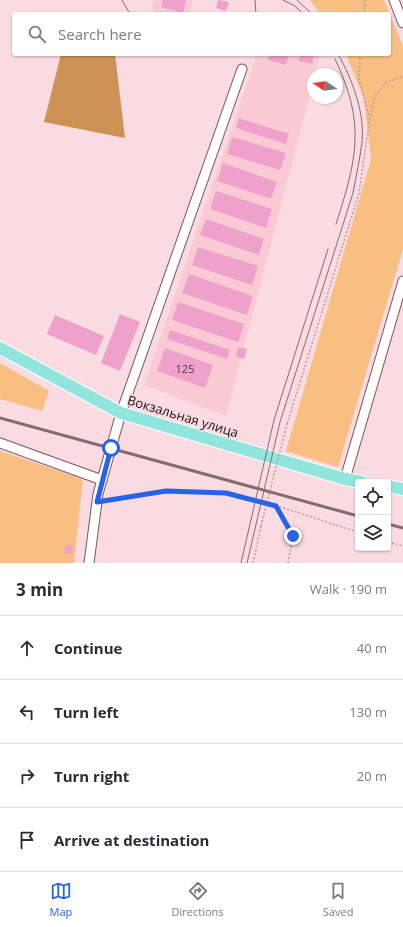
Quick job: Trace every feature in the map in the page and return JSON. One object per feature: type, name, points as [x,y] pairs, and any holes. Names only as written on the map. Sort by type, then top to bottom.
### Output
[{"type":"main road","name":"Вокзальная улица","points":[[0,348],[121,413],[355,481]]},
{"type":"main road","points":[[391,487],[403,489]]},
{"type":"street","points":[[394,0],[403,24]]},
{"type":"street","points":[[89,563],[97,502],[121,413],[242,69]]},
{"type":"street","points":[[345,479],[403,281]]},
{"type":"street","points":[[0,443],[102,480]]},
{"type":"path","points":[[364,12],[365,0]]},
{"type":"path","points":[[360,56],[359,80],[370,118]]},
{"type":"path","points":[[253,563],[287,424],[359,193],[370,118],[375,97],[386,83],[403,76]]},
{"type":"path","points":[[97,502],[166,491],[226,493],[276,506],[355,531]]},
{"type":"path","points":[[276,506],[293,536],[288,563]]},
{"type":"path","points":[[391,543],[403,546]]},
{"type":"shaded area","points":[[154,0],[193,0],[190,12],[154,12],[152,7]]},
{"type":"shaded area","points":[[310,0],[384,0],[389,12],[319,12]]},
{"type":"shaded area","points":[[391,17],[403,46],[403,249],[338,467],[286,451],[371,159],[364,99],[347,56],[391,56]]},
{"type":"shaded area","points":[[60,56],[115,56],[125,138],[44,122]]},
{"type":"shaded area","points":[[256,56],[320,56],[316,68],[307,68],[308,104],[226,416],[144,385]]},
{"type":"shaded area","points":[[0,363],[49,391],[42,411],[0,399]]},
{"type":"shaded area","points":[[0,451],[83,479],[74,563],[0,563]]},
{"type":"building","points":[[163,0],[186,0],[183,12],[161,7]]},
{"type":"building","points":[[218,0],[229,2],[226,11],[216,8]]},
{"type":"building","points":[[269,56],[288,56],[286,65],[268,60]]},
{"type":"building","points":[[300,56],[314,56],[312,64],[299,61]]},
{"type":"building","points":[[239,118],[289,134],[286,144],[236,128]]},
{"type":"building","points":[[232,137],[286,153],[280,170],[227,154]]},
{"type":"building","points":[[223,163],[277,182],[271,199],[217,181]]},
{"type":"building","points":[[216,191],[272,209],[266,228],[210,209]]},
{"type":"building","points":[[206,219],[264,239],[259,255],[200,235]]},
{"type":"building","points":[[198,247],[258,266],[252,285],[192,265]]},
{"type":"building","points":[[189,274],[253,296],[247,315],[182,293]]},
{"type":"building","points":[[178,302],[244,324],[238,342],[172,320]]},
{"type":"building","points":[[120,314],[140,322],[120,371],[101,363]]},
{"type":"building","points":[[55,315],[104,336],[96,355],[47,334]]},
{"type":"building","points":[[170,330],[230,350],[227,359],[167,339]]},
{"type":"building","points":[[238,347],[247,349],[244,359],[236,357]]},
{"type":"building","points":[[165,348],[213,365],[205,388],[157,371]]},
{"type":"building","points":[[71,545],[73,553],[65,554],[64,546]]},
{"type":"tram line","points":[[122,0],[129,12]]},
{"type":"tram line","points":[[255,0],[256,12]]},
{"type":"tram line","points":[[283,0],[295,6],[301,12]]},
{"type":"tram line","points":[[297,0],[310,12]]},
{"type":"tram line","points":[[247,563],[280,422],[353,193],[359,161],[362,142],[359,108],[353,85],[339,56]]},
{"type":"tram line","points":[[335,59],[345,82],[351,103],[355,141],[349,180],[336,224]]},
{"type":"tram line","points":[[241,563],[274,420],[328,249]]},
{"type":"railway","points":[[0,418],[355,515]]},
{"type":"railway","points":[[391,525],[403,528]]},
{"type":"route","points":[[111,448],[97,502],[166,491],[226,493],[276,506],[293,536]]}]
